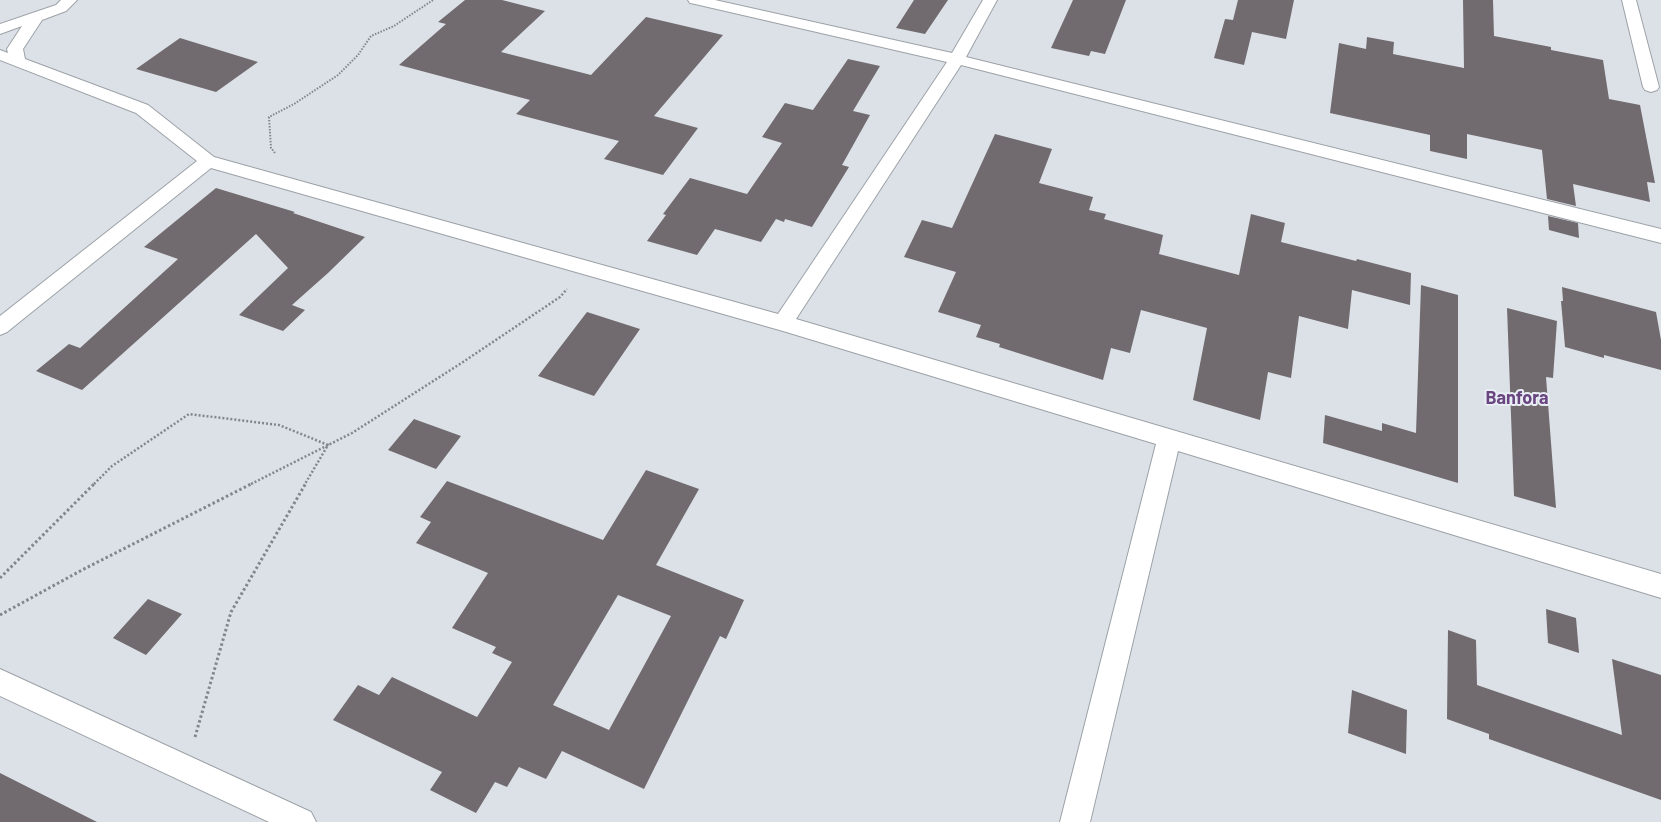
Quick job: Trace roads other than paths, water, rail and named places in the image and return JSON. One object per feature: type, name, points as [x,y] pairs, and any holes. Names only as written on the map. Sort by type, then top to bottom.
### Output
[{"type":"street","points":[[0,29],[61,8],[70,0]]},
{"type":"street","points":[[694,0],[957,59],[1661,236]]},
{"type":"street","points":[[783,322],[957,59],[990,0]]},
{"type":"street","points":[[1629,0],[1651,87]]},
{"type":"street","points":[[36,17],[9,59],[142,109],[208,161],[783,322],[1661,586]]},
{"type":"street","points":[[0,327],[208,161]]},
{"type":"street","points":[[1075,822],[1169,439]]},
{"type":"street","points":[[0,682],[301,822]]},
{"type":"district","name":"Banfora","points":[[1517,398]]}]
